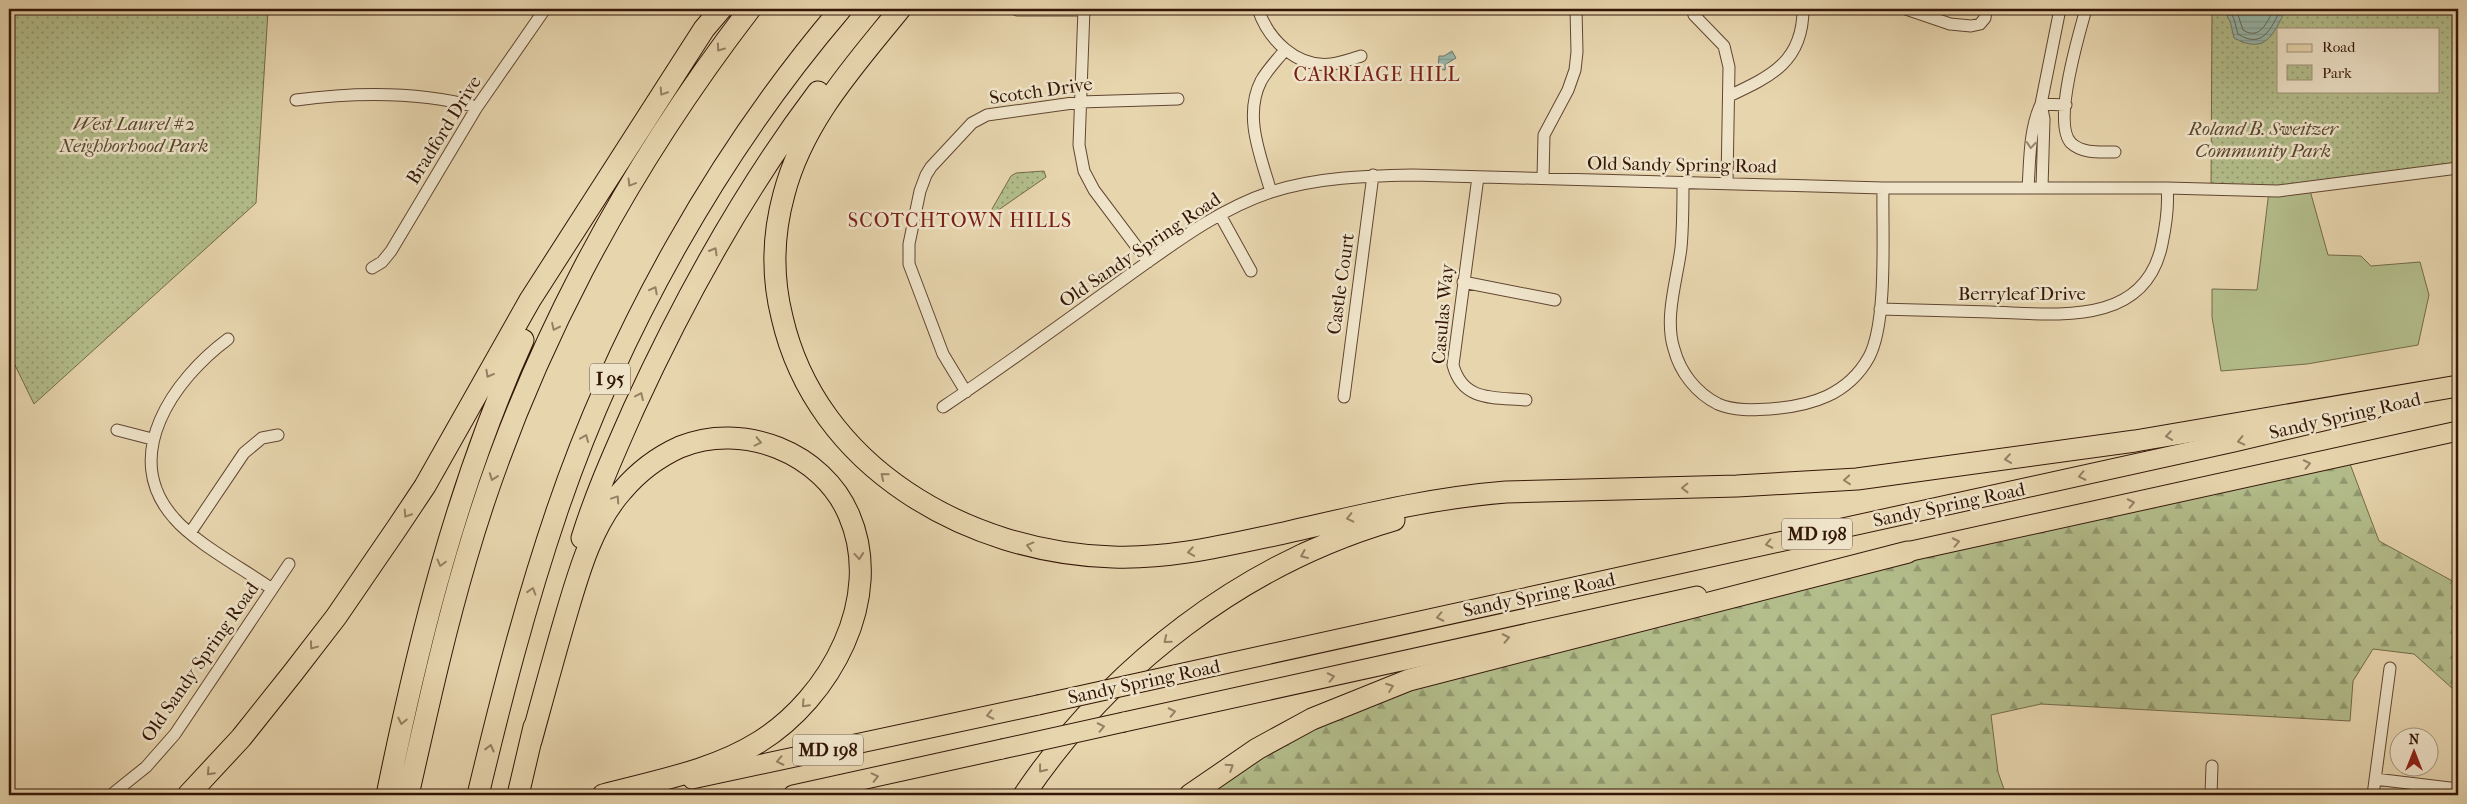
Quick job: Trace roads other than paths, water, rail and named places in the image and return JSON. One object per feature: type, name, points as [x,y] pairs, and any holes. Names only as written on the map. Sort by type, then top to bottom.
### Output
[{"type":"highway","points":[[188,795],[241,738],[292,674],[336,616],[398,528],[430,478],[530,300],[704,29],[721,9]]},
{"type":"highway","points":[[408,795],[445,634],[466,557],[513,424],[543,353],[610,219],[643,163],[709,63],[750,9]]},
{"type":"highway","name":"I 95","points":[[478,795],[514,648],[537,572],[558,510],[610,380],[676,248],[715,184],[778,89],[841,9]]},
{"type":"highway","points":[[518,795],[554,635],[589,515],[617,448],[675,322],[738,208],[833,73],[885,9]]},
{"type":"highway","points":[[900,9],[827,102],[808,132],[794,160],[784,194],[775,244],[779,304],[792,355],[819,408],[836,431],[854,450],[895,486],[940,512],[1000,537],[1057,552],[1116,557],[1166,556],[1194,552],[1426,501],[1506,492],[1737,486],[1848,480],[1926,471],[2202,430],[2458,387]]},
{"type":"highway","points":[[387,795],[416,656],[443,555],[488,420],[534,314],[615,168]]},
{"type":"highway","points":[[530,741],[574,589],[589,546],[620,493],[638,473],[658,459],[682,447],[726,439],[748,440],[767,444],[788,452],[808,465],[824,479],[849,515],[856,536],[860,558],[856,605],[842,647],[829,674],[797,713],[779,729],[740,754],[717,763],[603,795]]},
{"type":"highway","points":[[1024,795],[1070,734],[1127,674],[1208,609],[1253,581],[1291,561],[1386,522],[1469,501],[1554,490]]},
{"type":"highway","points":[[1190,795],[1257,749],[1312,719],[1409,680],[1908,552]]},
{"type":"main road","name":"Sandy Spring Road","points":[[619,795],[2215,447],[2458,387]]},
{"type":"main road","name":"Sandy Spring Road","points":[[793,795],[2458,431]]},
{"type":"street","name":"Bradford Drive","points":[[372,268],[382,262],[391,251],[477,107],[545,9]]},
{"type":"street","points":[[1017,10],[1083,9],[1080,145],[1084,172],[1094,190],[1148,262]]},
{"type":"street","points":[[1258,9],[1265,26],[1285,50],[1306,61],[1325,64],[1361,56]]},
{"type":"street","points":[[1543,178],[1544,135],[1568,90],[1575,70],[1577,52],[1576,9]]},
{"type":"street","points":[[1692,9],[1694,15],[1724,46],[1729,67],[1727,183]]},
{"type":"street","points":[[1729,96],[1764,78],[1783,64],[1796,49],[1803,30],[1804,9]]},
{"type":"street","points":[[1906,9],[1950,24],[1970,26],[1980,24],[1986,9]]},
{"type":"street","points":[[2028,188],[2035,116],[2041,104],[2060,9]]},
{"type":"street","points":[[2086,9],[2077,40],[2066,104],[2065,129],[2070,141],[2089,152],[2115,152]]},
{"type":"street","points":[[1271,192],[1255,135],[1254,112],[1257,92],[1262,80],[1285,50]]},
{"type":"street","points":[[296,100],[340,94],[378,94],[454,102],[477,107]]},
{"type":"street","name":"Scotch Drive","points":[[966,392],[943,354],[910,272],[909,244],[926,175],[944,152],[976,120],[987,115],[1080,102],[1178,99]]},
{"type":"street","points":[[2041,104],[2066,104]]},
{"type":"street","points":[[2041,104],[2044,118],[2042,188]]},
{"type":"street","name":"Old Sandy Spring Road","points":[[943,407],[1148,262],[1220,215],[1271,192],[1322,180],[1373,176],[1478,177],[1883,188],[2167,188],[2278,191],[2458,168]]},
{"type":"street","name":"Castle Court","points":[[1344,397],[1373,176]]},
{"type":"street","name":"Casulas Way","points":[[1478,177],[1452,365],[1455,374],[1463,386],[1476,395],[1526,400]]},
{"type":"street","points":[[1683,183],[1683,227],[1671,314],[1672,340],[1677,358],[1686,376],[1698,390],[1717,403],[1743,410],[1786,408],[1811,404],[1835,393],[1852,380],[1870,356],[1878,330],[1880,308],[1883,188]]},
{"type":"street","name":"Berryleaf Drive","points":[[1880,308],[2061,314],[2094,311],[2113,305],[2134,293],[2153,273],[2160,255],[2165,230],[2168,204],[2167,188]]},
{"type":"street","points":[[1220,215],[1252,271]]},
{"type":"street","points":[[1463,282],[1556,300]]},
{"type":"street","points":[[228,339],[205,356],[168,400],[152,439],[151,461],[160,500],[174,518],[190,533],[272,589]]},
{"type":"street","points":[[117,430],[152,439]]},
{"type":"street","points":[[190,533],[244,454],[262,438],[278,434]]},
{"type":"street","name":"Old Sandy Spring Road","points":[[111,795],[146,767],[175,734],[289,564]]},
{"type":"street","points":[[2373,795],[2390,668]]},
{"type":"street","points":[[2212,766],[2212,795]]},
{"type":"street","points":[[2375,779],[2458,789]]},
{"type":"water","points":[[2223,9],[2286,9],[2277,27],[2267,40],[2254,44],[2245,43],[2234,38],[2230,21]]},
{"type":"water","points":[[1452,51],[1456,58],[1446,64],[1445,70],[1438,69],[1439,56],[1444,56]]},
{"type":"district","name":"CARRIAGE HILL","points":[[1377,74]]},
{"type":"district","name":"SCOTCHTOWN HILLS","points":[[960,220]]},
{"type":"park label","name":"West Laurel #2 Neighborhood Park","points":[[134,135]]},
{"type":"park label","name":"Roland B. Sweitzer Community Park","points":[[2263,140]]}]
